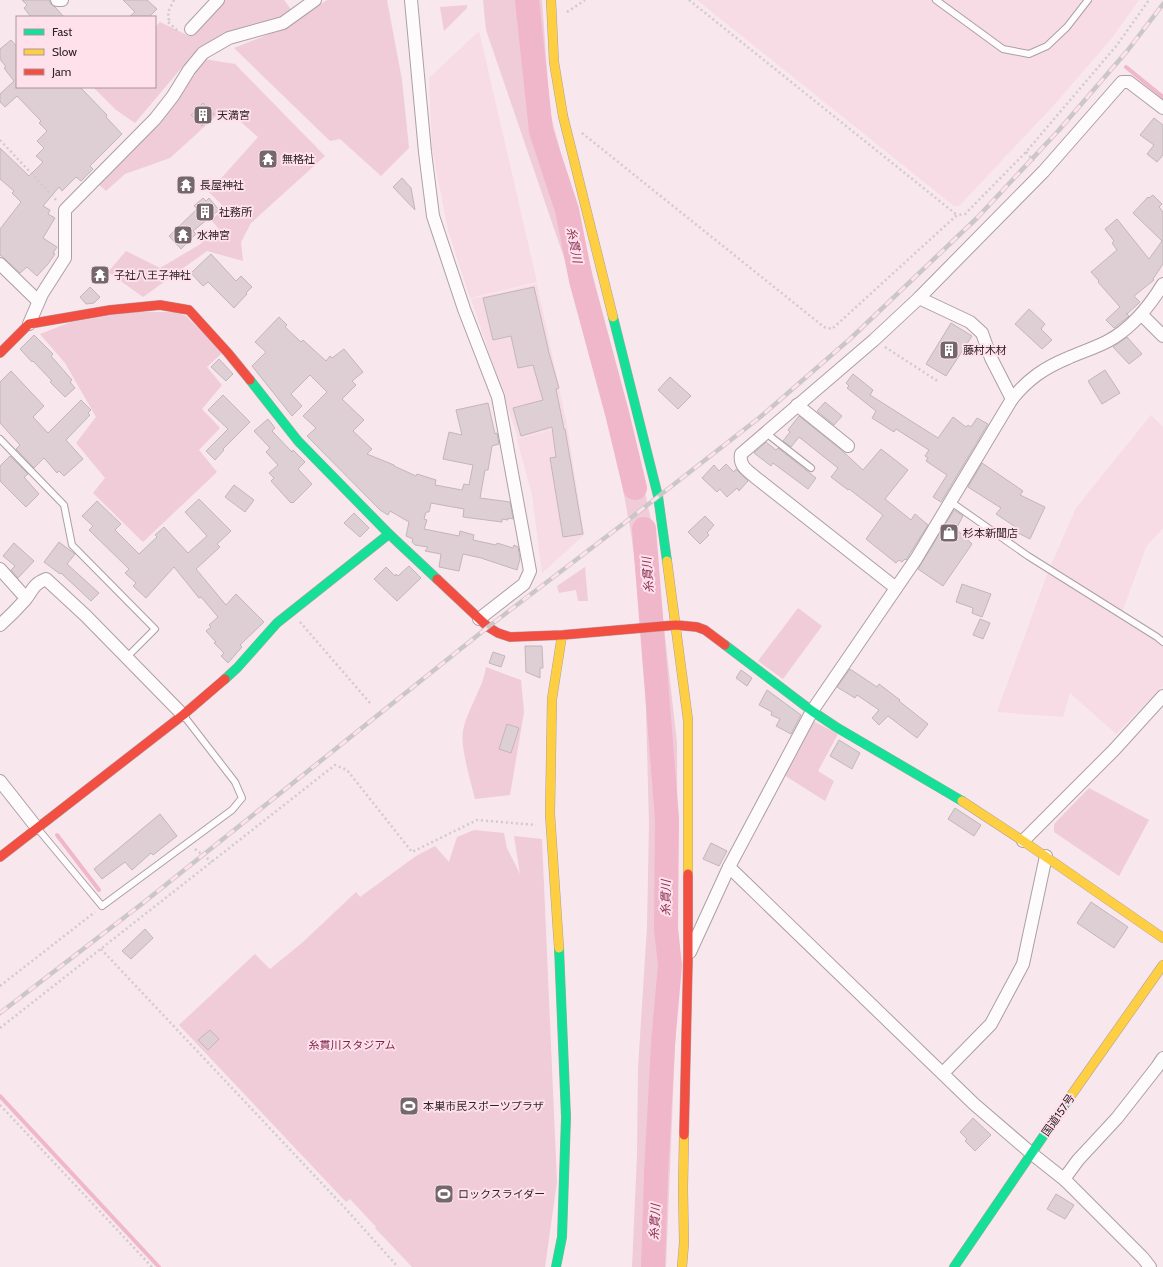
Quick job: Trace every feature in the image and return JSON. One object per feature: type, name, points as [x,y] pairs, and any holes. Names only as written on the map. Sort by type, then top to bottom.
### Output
[{"type":"main road","points":[[551,0],[554,62],[562,116],[658,496],[688,720],[688,957],[683,1189],[684,1243],[682,1267]]},
{"type":"main road","points":[[0,353],[28,324],[110,310],[160,305],[189,310],[237,364],[298,441],[389,534],[488,627],[498,633],[510,637],[634,630],[676,625],[697,627],[705,630],[812,711],[836,727],[958,798],[1046,856],[1163,938]]},
{"type":"main road","points":[[0,857],[183,715],[237,668],[277,623],[389,534]]},
{"type":"main road","points":[[556,1267],[562,1237],[566,1117],[557,912],[551,826],[552,700],[562,635]]},
{"type":"main road","name":"国道157号","points":[[954,1267],[1031,1153],[1163,965]]},
{"type":"street","points":[[57,0],[62,0]]},
{"type":"street","points":[[191,29],[218,0]]},
{"type":"street","points":[[28,324],[38,301],[65,258],[65,210],[155,119],[173,96],[189,70],[203,53],[229,38],[283,23],[315,0]]},
{"type":"street","points":[[411,0],[425,152],[433,216],[464,309],[498,397],[530,571],[524,584],[479,619]]},
{"type":"street","points":[[896,588],[741,465],[741,454],[874,340],[919,298],[1044,171],[1122,82],[1129,82],[1163,108]]},
{"type":"street","points":[[0,264],[38,301]]},
{"type":"street","points":[[688,957],[729,867],[812,711],[896,588],[1012,399],[1021,388],[1042,370],[1069,357],[1095,348],[1110,340],[1142,314],[1151,304],[1163,284]]},
{"type":"street","points":[[919,298],[970,322],[982,333],[991,358],[1012,399]]},
{"type":"street","points":[[1142,314],[1163,336]]},
{"type":"street","points":[[797,405],[848,446]]},
{"type":"street","points":[[0,569],[26,598]]},
{"type":"street","points":[[0,625],[12,615],[36,583],[46,579],[86,616],[183,715]]},
{"type":"street","points":[[1023,841],[1114,750],[1163,696]]},
{"type":"street","points":[[0,780],[37,828]]},
{"type":"street","points":[[943,1073],[992,1024],[1023,964],[1046,856]]},
{"type":"street","points":[[729,867],[974,1104],[1065,1180],[1143,1258],[1150,1267]]},
{"type":"street","points":[[1065,1180],[1078,1160],[1117,1118],[1158,1067],[1163,1058]]},
{"type":"lane","points":[[936,0],[1003,49],[1030,54],[1047,46],[1067,26],[1088,0]]},
{"type":"lane","points":[[766,433],[811,468]]},
{"type":"lane","points":[[0,439],[64,505],[72,544],[155,629],[127,657]]},
{"type":"lane","points":[[950,502],[1028,556],[1163,642]]},
{"type":"lane","points":[[37,828],[102,906],[232,810],[242,798],[235,782],[183,715]]},
{"type":"path","points":[[551,22],[585,0]]},
{"type":"path","points":[[689,0],[956,215]]},
{"type":"path","points":[[580,131],[824,327],[832,329],[956,215],[965,214],[1026,152],[1117,45],[1149,0]]},
{"type":"path","points":[[0,140],[65,210]]},
{"type":"path","points":[[874,340],[939,382]]},
{"type":"path","points":[[292,612],[370,703]]},
{"type":"path","points":[[0,1028],[335,765],[347,770],[412,852],[477,820],[551,826]]},
{"type":"path","points":[[187,842],[212,862]]},
{"type":"path","points":[[0,986],[102,906]]},
{"type":"path","points":[[101,949],[345,1208],[398,1267]]},
{"type":"path","points":[[0,1105],[152,1267]]},
{"type":"shaded area","points":[[697,0],[1139,0],[1111,39],[1053,106],[959,206],[954,206]]},
{"type":"shaded area","points":[[479,31],[537,282],[470,298],[448,230],[432,148],[429,78]]},
{"type":"shaded area","points":[[537,284],[567,425],[518,438],[471,299]]},
{"type":"shaded area","points":[[1151,415],[1163,427],[1163,528],[1146,547],[1122,612],[1163,639],[1163,686],[1116,734],[1070,693],[1063,717],[997,712],[1048,572],[1076,508]]},
{"type":"shaded area","points":[[567,426],[584,535],[542,573],[532,495],[517,439]]},
{"type":"green space","points":[[224,0],[284,0],[292,11],[280,21],[204,45],[178,72],[135,123],[116,110],[94,88],[156,88],[156,26],[160,22],[189,36]]},
{"type":"green space","points":[[327,0],[387,0],[402,80],[409,148],[381,176],[340,139],[330,141],[234,48],[282,29]]},
{"type":"green space","points":[[483,0],[542,0],[550,112],[619,375],[653,529],[677,743],[678,974],[666,1267],[632,1267],[637,1155],[638,1068],[647,927],[649,824],[644,635],[631,533],[619,468],[571,278],[486,30]]},
{"type":"green space","points":[[467,5],[467,8],[444,31],[440,7]]},
{"type":"green space","points":[[204,59],[235,64],[325,156],[251,223],[241,242],[243,261],[207,251],[143,297],[108,272],[126,251],[160,268],[199,245],[219,229],[211,220],[225,208],[209,192],[258,137],[225,108],[170,158],[125,174],[106,191],[98,184],[166,115]]},
{"type":"green space","points":[[132,312],[176,312],[186,316],[223,352],[207,367],[222,385],[202,409],[220,428],[199,450],[217,472],[143,542],[93,493],[105,478],[76,443],[96,417],[65,363],[40,334],[71,322]]},
{"type":"green space","points":[[585,567],[588,601],[578,601],[576,590],[559,593],[557,586]]},
{"type":"green space","points":[[798,608],[822,626],[783,679],[758,661]]},
{"type":"green space","points":[[486,667],[521,680],[524,712],[510,795],[475,799],[464,755],[462,738],[465,723],[482,683]]},
{"type":"green space","points":[[813,721],[838,734],[818,771],[834,781],[825,801],[784,775]]},
{"type":"green space","points":[[1089,788],[1149,820],[1119,876],[1054,832],[1054,824]]},
{"type":"green space","name":"本巣市民スポーツプラザ","points":[[474,830],[504,833],[507,848],[520,874],[514,836],[542,839],[557,1182],[545,1267],[412,1267],[350,1199],[346,1202],[179,1025],[255,954],[270,969],[303,942],[356,892],[360,897],[416,856],[435,846],[449,862],[457,837]]},
{"type":"building","points":[[22,0],[49,0],[63,16],[30,16],[24,8],[27,5]]},
{"type":"building","points":[[123,0],[147,0],[157,9],[150,16],[130,16],[135,12]]},
{"type":"building","points":[[11,40],[16,46],[16,88],[81,88],[107,115],[106,117],[122,134],[90,166],[93,169],[81,181],[76,177],[62,191],[59,187],[43,206],[50,210],[48,214],[55,218],[43,238],[57,247],[53,253],[55,254],[37,276],[27,267],[20,273],[0,255],[0,229],[21,202],[12,193],[14,191],[0,179],[0,148],[29,176],[43,162],[36,156],[44,148],[37,141],[47,131],[39,123],[41,121],[17,96],[5,107],[0,102],[0,94],[14,81],[4,68],[6,67],[0,59],[0,49]]},
{"type":"building","name":"天満宮","points":[[203,103],[214,114],[202,126],[191,115]]},
{"type":"building","points":[[1154,118],[1163,125],[1163,155],[1157,162],[1147,154],[1154,145],[1140,135]]},
{"type":"building","points":[[402,178],[411,188],[415,210],[393,187]]},
{"type":"building","points":[[1153,195],[1162,204],[1159,207],[1163,212],[1163,264],[1153,279],[1154,280],[1134,296],[1140,302],[1127,314],[1129,316],[1114,328],[1106,320],[1120,307],[1091,272],[1117,250],[1112,243],[1114,241],[1105,229],[1117,219],[1149,259],[1162,241],[1133,213],[1148,197],[1149,198]]},
{"type":"building","points":[[203,198],[206,201],[209,198],[219,210],[193,231],[196,234],[181,249],[169,236],[197,209],[194,206]]},
{"type":"building","points":[[211,254],[236,281],[241,276],[252,287],[234,308],[208,282],[203,286],[191,273]]},
{"type":"building","points":[[90,287],[100,297],[94,303],[86,304],[80,297]]},
{"type":"building","points":[[534,287],[549,353],[559,388],[556,389],[565,429],[583,534],[563,537],[550,458],[556,457],[552,427],[521,436],[513,408],[543,400],[533,365],[518,368],[511,336],[493,340],[483,298]]},
{"type":"building","points":[[1029,309],[1045,324],[1041,329],[1052,340],[1042,349],[1015,324]]},
{"type":"building","points":[[279,317],[287,325],[285,327],[301,342],[303,340],[326,361],[330,356],[332,358],[344,349],[363,372],[352,381],[356,385],[342,399],[364,420],[353,431],[372,449],[367,454],[416,476],[417,474],[436,480],[435,485],[462,490],[464,484],[469,485],[473,465],[443,459],[449,432],[462,435],[456,410],[488,403],[495,434],[497,433],[499,444],[492,446],[488,470],[485,470],[480,498],[510,502],[513,519],[502,519],[502,522],[463,517],[464,509],[431,503],[429,512],[426,512],[424,519],[427,520],[424,529],[459,536],[460,531],[474,535],[473,540],[496,545],[497,543],[513,548],[514,545],[518,547],[520,559],[517,570],[481,558],[463,554],[459,571],[439,567],[441,554],[425,551],[428,547],[415,545],[412,542],[413,539],[406,536],[409,522],[390,511],[388,515],[380,510],[307,436],[316,428],[303,416],[327,392],[310,375],[291,394],[302,406],[292,416],[252,366],[266,352],[255,342]]},
{"type":"building","name":"藤村木材","points":[[951,323],[972,336],[946,376],[926,364]]},
{"type":"building","points":[[34,335],[53,354],[51,356],[72,380],[70,382],[75,388],[65,397],[50,382],[52,381],[20,349]]},
{"type":"building","points":[[1127,337],[1142,354],[1129,364],[1113,347]]},
{"type":"building","points":[[219,359],[233,374],[226,381],[211,367]]},
{"type":"building","points":[[1105,370],[1120,393],[1102,404],[1088,381]]},
{"type":"building","points":[[11,371],[44,406],[33,417],[48,433],[81,400],[91,410],[88,413],[90,415],[66,440],[83,459],[64,476],[59,471],[57,473],[44,458],[34,468],[16,449],[20,445],[0,423],[0,382]]},
{"type":"building","points":[[853,374],[873,390],[870,395],[938,438],[953,417],[966,427],[968,425],[971,427],[977,418],[988,424],[941,502],[933,497],[947,475],[926,461],[928,458],[925,456],[929,450],[896,429],[894,432],[872,418],[876,411],[847,388],[849,386],[846,383]]},
{"type":"building","points":[[670,377],[691,396],[678,409],[658,390]]},
{"type":"building","points":[[223,395],[250,422],[223,449],[224,450],[215,460],[206,451],[228,429],[208,410]]},
{"type":"building","points":[[825,402],[842,416],[834,425],[817,411]]},
{"type":"building","points":[[799,416],[839,448],[863,470],[881,449],[908,470],[885,499],[911,520],[915,514],[928,525],[906,560],[905,559],[902,562],[899,560],[896,563],[866,539],[883,515],[831,477],[838,468],[799,437],[791,447],[783,441],[790,432],[788,430]]},
{"type":"building","points":[[268,419],[275,428],[272,431],[292,452],[293,450],[305,462],[298,469],[312,484],[293,503],[291,503],[271,481],[274,478],[269,473],[278,465],[266,452],[270,448],[254,431]]},
{"type":"building","points":[[766,442],[776,450],[778,448],[816,478],[808,489],[773,463],[771,466],[754,453]]},
{"type":"building","points":[[10,456],[28,474],[24,477],[39,494],[26,507],[0,481],[0,466]]},
{"type":"building","points":[[982,463],[1023,491],[1020,495],[1045,507],[1030,539],[1012,530],[1014,526],[996,514],[1001,508],[968,487]]},
{"type":"building","points":[[726,464],[734,472],[736,469],[748,481],[739,491],[737,488],[727,497],[720,489],[717,492],[702,478],[714,465],[719,471]]},
{"type":"building","points":[[234,485],[254,500],[245,512],[225,497]]},
{"type":"building","points":[[199,499],[231,531],[217,544],[220,547],[196,569],[226,605],[236,594],[264,622],[240,645],[242,647],[228,663],[221,656],[224,653],[214,643],[216,642],[206,631],[211,627],[209,625],[218,617],[201,597],[199,598],[174,567],[146,598],[133,586],[136,583],[125,573],[129,569],[89,530],[93,526],[82,516],[97,501],[121,524],[115,530],[139,554],[157,537],[155,535],[164,527],[188,553],[207,536],[185,512]]},
{"type":"building","points":[[954,510],[963,516],[956,529],[972,544],[943,586],[918,569]]},
{"type":"building","points":[[354,513],[369,528],[360,537],[344,523]]},
{"type":"building","points":[[705,516],[714,525],[707,533],[709,535],[700,544],[688,532]]},
{"type":"building","points":[[59,542],[75,554],[67,564],[99,593],[91,601],[61,573],[60,574],[44,562]]},
{"type":"building","points":[[14,543],[34,561],[18,578],[11,570],[15,566],[3,556]]},
{"type":"building","points":[[409,566],[421,578],[397,601],[374,579],[386,567],[395,576],[396,574],[398,576]]},
{"type":"building","points":[[962,584],[991,594],[982,617],[972,613],[973,608],[956,602]]},
{"type":"building","points":[[980,619],[990,623],[983,639],[973,635]]},
{"type":"building","points":[[525,646],[542,646],[543,668],[540,668],[540,678],[526,672]]},
{"type":"building","points":[[493,652],[505,656],[501,667],[489,663]]},
{"type":"building","points":[[850,669],[877,687],[879,684],[928,724],[917,738],[888,716],[879,725],[872,718],[879,710],[857,695],[855,698],[837,687]]},
{"type":"building","points":[[741,670],[752,678],[747,686],[736,678]]},
{"type":"building","points":[[767,690],[801,715],[791,734],[776,726],[780,719],[771,715],[772,712],[759,705]]},
{"type":"building","points":[[507,724],[519,728],[511,753],[499,749]]},
{"type":"building","points":[[839,740],[860,753],[852,769],[830,756]]},
{"type":"building","points":[[955,808],[981,825],[974,836],[948,819]]},
{"type":"building","points":[[160,814],[177,836],[153,855],[151,853],[132,870],[125,862],[102,879],[94,869]]},
{"type":"building","points":[[711,843],[727,851],[719,866],[703,859]]},
{"type":"building","points":[[1091,902],[1128,927],[1114,948],[1077,923]]},
{"type":"building","points":[[145,929],[153,938],[131,959],[122,951]]},
{"type":"building","points":[[210,1030],[219,1039],[208,1050],[198,1040]]},
{"type":"building","points":[[973,1118],[991,1135],[975,1151],[965,1141],[967,1139],[960,1132]]},
{"type":"building","points":[[1056,1194],[1074,1205],[1065,1219],[1047,1209]]},
{"type":"waterway","name":"糸貫川","points":[[527,0],[541,131],[567,210],[581,280],[617,413],[635,488]]},
{"type":"waterway","points":[[1126,67],[1163,97]]},
{"type":"waterway","name":"糸貫川","points":[[644,529],[667,819],[666,929],[670,965],[663,1044],[653,1267]]},
{"type":"waterway","points":[[57,835],[99,890]]},
{"type":"waterway","points":[[0,1096],[159,1267]]},
{"type":"railway","points":[[0,1013],[143,903],[488,627],[759,418],[850,339],[977,218],[1059,130],[1128,50],[1163,4]]},
{"type":"traffic: fast","points":[[613,317],[658,496],[667,561]]},
{"type":"traffic: fast","points":[[250,380],[298,441],[389,534],[437,579]]},
{"type":"traffic: fast","points":[[225,679],[237,668],[277,623],[389,534]]},
{"type":"traffic: fast","points":[[725,645],[812,711],[836,727],[962,801]]},
{"type":"traffic: fast","points":[[556,1267],[562,1237],[566,1117],[559,948]]},
{"type":"traffic: fast","points":[[954,1267],[1070,1097]]},
{"type":"traffic: slow","points":[[551,0],[554,62],[563,116],[613,317]]},
{"type":"traffic: slow","points":[[667,561],[688,720],[688,874]]},
{"type":"traffic: slow","points":[[559,948],[550,814],[552,699],[562,635]]},
{"type":"traffic: slow","points":[[962,801],[1023,841],[1163,938]]},
{"type":"traffic: slow","points":[[1070,1097],[1163,965]]},
{"type":"traffic: slow","points":[[682,1267],[684,1243],[684,1135]]},
{"type":"traffic: jam","points":[[0,353],[29,324],[110,310],[160,305],[189,310],[250,380]]},
{"type":"traffic: jam","points":[[437,579],[488,627],[498,633],[510,637],[562,635],[676,625],[697,627],[705,630],[725,645]]},
{"type":"traffic: jam","points":[[0,857],[183,715],[225,679]]},
{"type":"traffic: jam","points":[[684,1135],[688,957],[688,874]]},
{"type":"place","name":"天満宮","points":[[203,115]]},
{"type":"place","name":"無格社","points":[[268,159]]},
{"type":"place","name":"長屋神社","points":[[186,185]]},
{"type":"place","name":"社務所","points":[[205,212]]},
{"type":"place","name":"水神宮","points":[[183,235]]},
{"type":"place","name":"子社八王子神社","points":[[100,275]]},
{"type":"place","name":"藤村木材","points":[[949,350]]},
{"type":"place","name":"杉本新聞店","points":[[949,533]]},
{"type":"place","name":"本巣市民スポーツプラザ","points":[[409,1106]]},
{"type":"place","name":"ロックスライダー","points":[[444,1194]]},
{"type":"park label","name":"糸貫川スタジアム","points":[[352,1045]]}]
